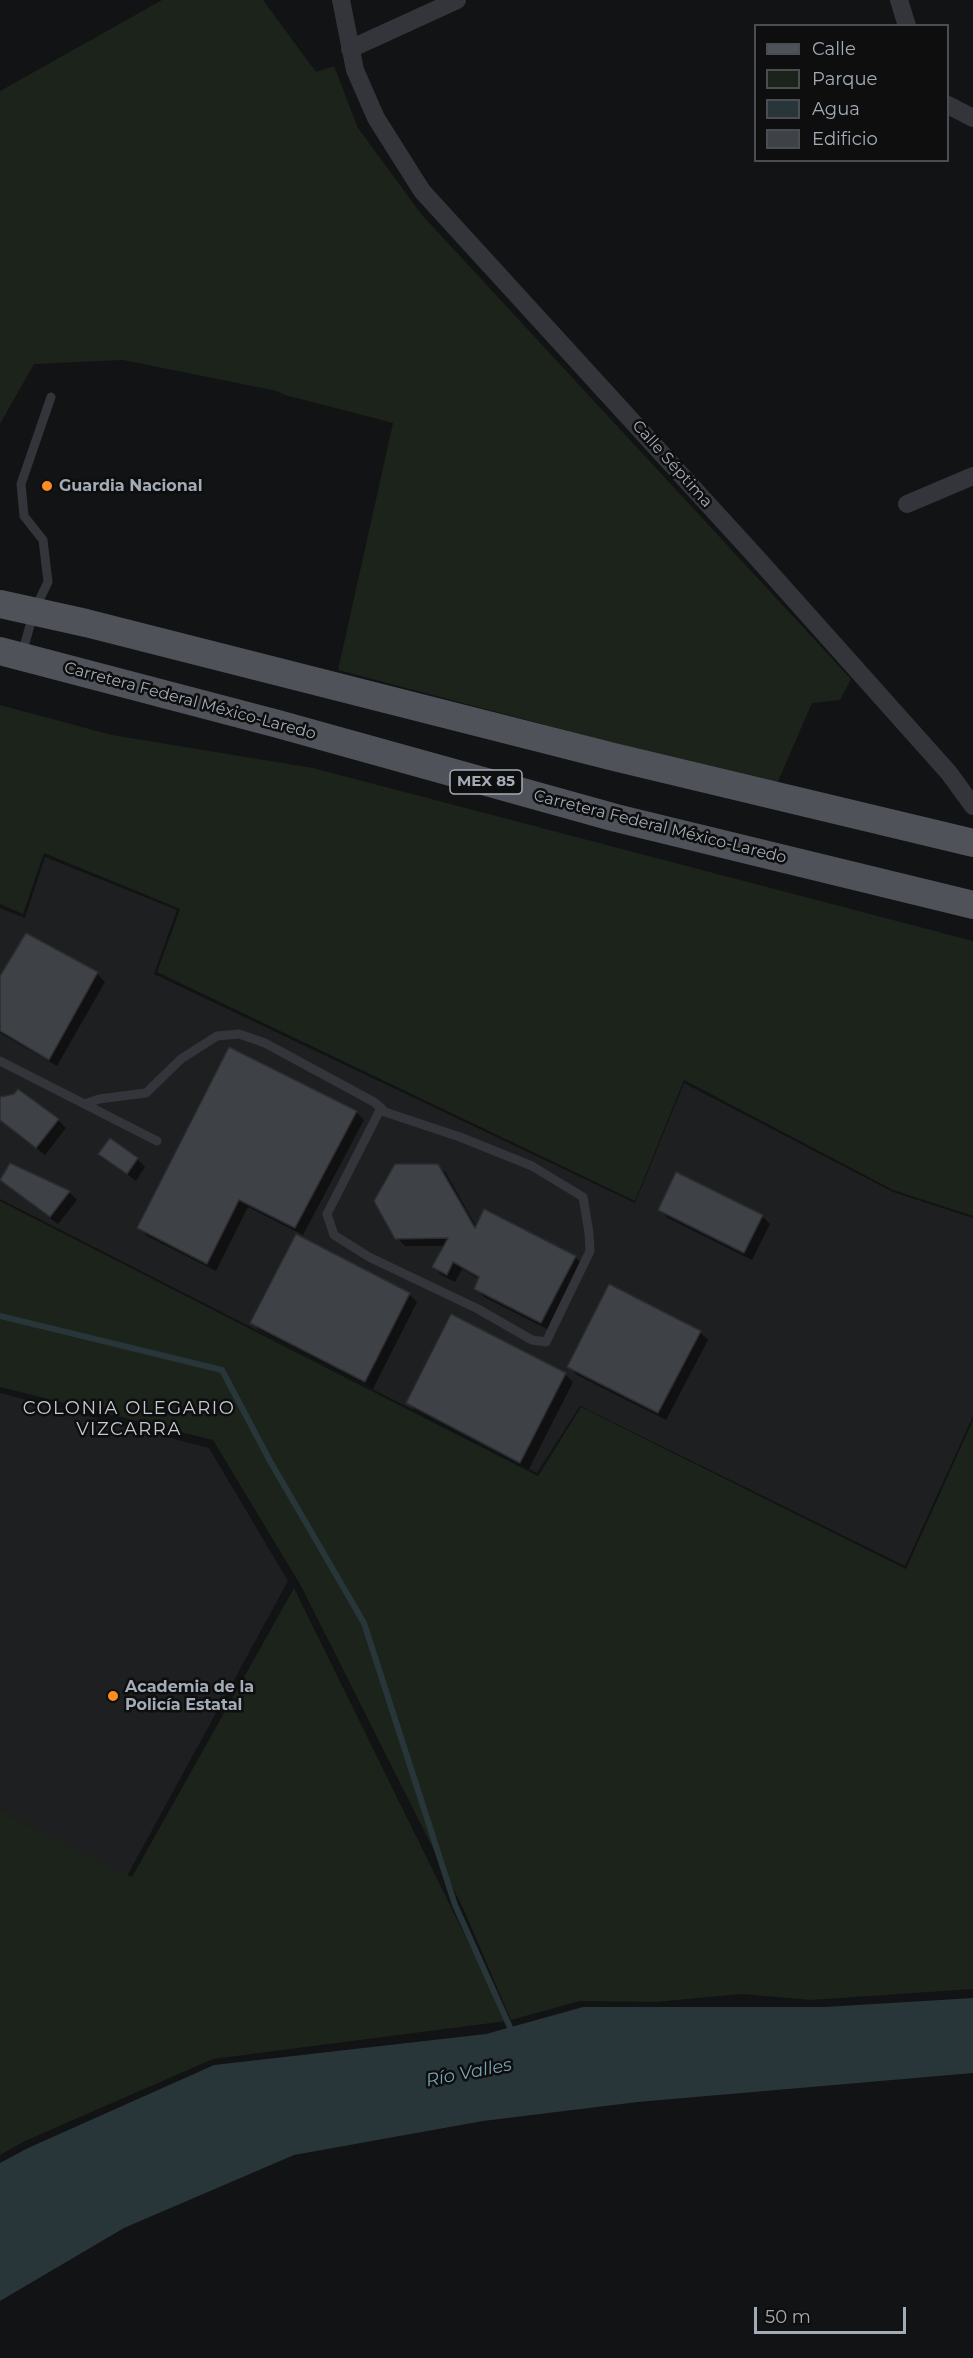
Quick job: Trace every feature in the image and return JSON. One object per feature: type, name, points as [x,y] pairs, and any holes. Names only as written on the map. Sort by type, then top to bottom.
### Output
[{"type":"main road","points":[[0,604],[86,622],[614,757],[973,843]]},
{"type":"main road","name":"Carretera Federal México-Laredo","points":[[11,654],[278,724],[616,818],[973,905]]},
{"type":"street","name":"Calle Séptima","points":[[341,0],[355,70],[376,118],[422,191],[758,559],[949,773],[973,806]]},
{"type":"street","points":[[350,49],[457,0]]},
{"type":"street","points":[[899,0],[905,24]]},
{"type":"street","points":[[949,106],[973,118]]},
{"type":"street","points":[[907,504],[973,476]]},
{"type":"lane","points":[[11,654],[48,582],[43,540],[24,516],[21,484],[51,397]]},
{"type":"lane","points":[[85,1104],[99,1099],[146,1093],[181,1059],[217,1036],[239,1034],[265,1043],[374,1102],[381,1108],[385,1112],[460,1137],[532,1166],[583,1197],[590,1251],[546,1342],[532,1340],[478,1309],[369,1257],[334,1235],[327,1214],[381,1108]]},
{"type":"lane","points":[[0,1061],[157,1141]]},
{"type":"shaded area","points":[[45,857],[177,910],[154,974],[635,1203],[684,1083],[893,1192],[973,1218],[973,1416],[905,1566],[580,1406],[537,1473],[0,1199],[0,908],[25,918]]},
{"type":"shaded area","name":"Academia de la Policía Estatal","points":[[0,1393],[209,1448],[288,1581],[127,1876],[0,1810]]},
{"type":"green space","points":[[162,0],[263,0],[316,72],[334,66],[358,128],[422,215],[851,679],[840,700],[812,703],[776,786],[338,670],[393,423],[277,391],[123,360],[34,364],[0,424],[0,91]]},
{"type":"green space","points":[[0,705],[112,735],[313,768],[973,941],[973,1216],[893,1190],[684,1080],[635,1201],[157,972],[180,909],[44,853],[23,914],[0,904]]},
{"type":"green space","points":[[0,1201],[538,1476],[581,1407],[906,1569],[973,1420],[973,1989],[811,2000],[742,1994],[655,2002],[580,2001],[511,2020],[463,1908],[301,1586],[213,1440],[0,1387]]},
{"type":"green space","points":[[294,1588],[507,2021],[213,2059],[25,2141],[0,2155],[0,1810],[132,1877]]},
{"type":"water","name":"Río Valles","points":[[973,1998],[973,2073],[638,2102],[483,2121],[294,2155],[124,2228],[0,2301],[0,2163],[28,2148],[214,2065],[486,2034],[583,2007],[824,2007]]},
{"type":"building","points":[[26,933],[98,972],[49,1060],[0,1031],[0,976]]},
{"type":"building","points":[[229,1047],[357,1111],[295,1228],[239,1200],[207,1264],[137,1228]]},
{"type":"building","points":[[18,1089],[59,1119],[36,1148],[0,1120],[0,1097],[14,1094]]},
{"type":"building","points":[[110,1138],[138,1158],[127,1174],[98,1154]]},
{"type":"building","points":[[10,1163],[70,1191],[50,1217],[0,1180]]},
{"type":"building","points":[[395,1164],[438,1164],[475,1228],[484,1209],[576,1256],[541,1323],[474,1289],[479,1277],[453,1262],[447,1275],[432,1267],[448,1238],[395,1239],[374,1201]]},
{"type":"building","points":[[676,1172],[763,1215],[744,1253],[658,1210]]},
{"type":"building","points":[[296,1234],[410,1293],[365,1382],[250,1323]]},
{"type":"building","points":[[609,1284],[701,1331],[658,1413],[567,1367]]},
{"type":"building","points":[[451,1314],[566,1373],[520,1463],[406,1403]]},
{"type":"waterway","points":[[0,1316],[222,1370],[270,1461],[364,1623],[455,1905],[513,2034]]},
{"type":"place","name":"Guardia Nacional","points":[[47,486]]},
{"type":"place","name":"Academia de la Policía Estatal","points":[[113,1696]]},
{"type":"district","name":"COLONIA OLEGARIO VIZCARRA","points":[[129,1419]]}]
